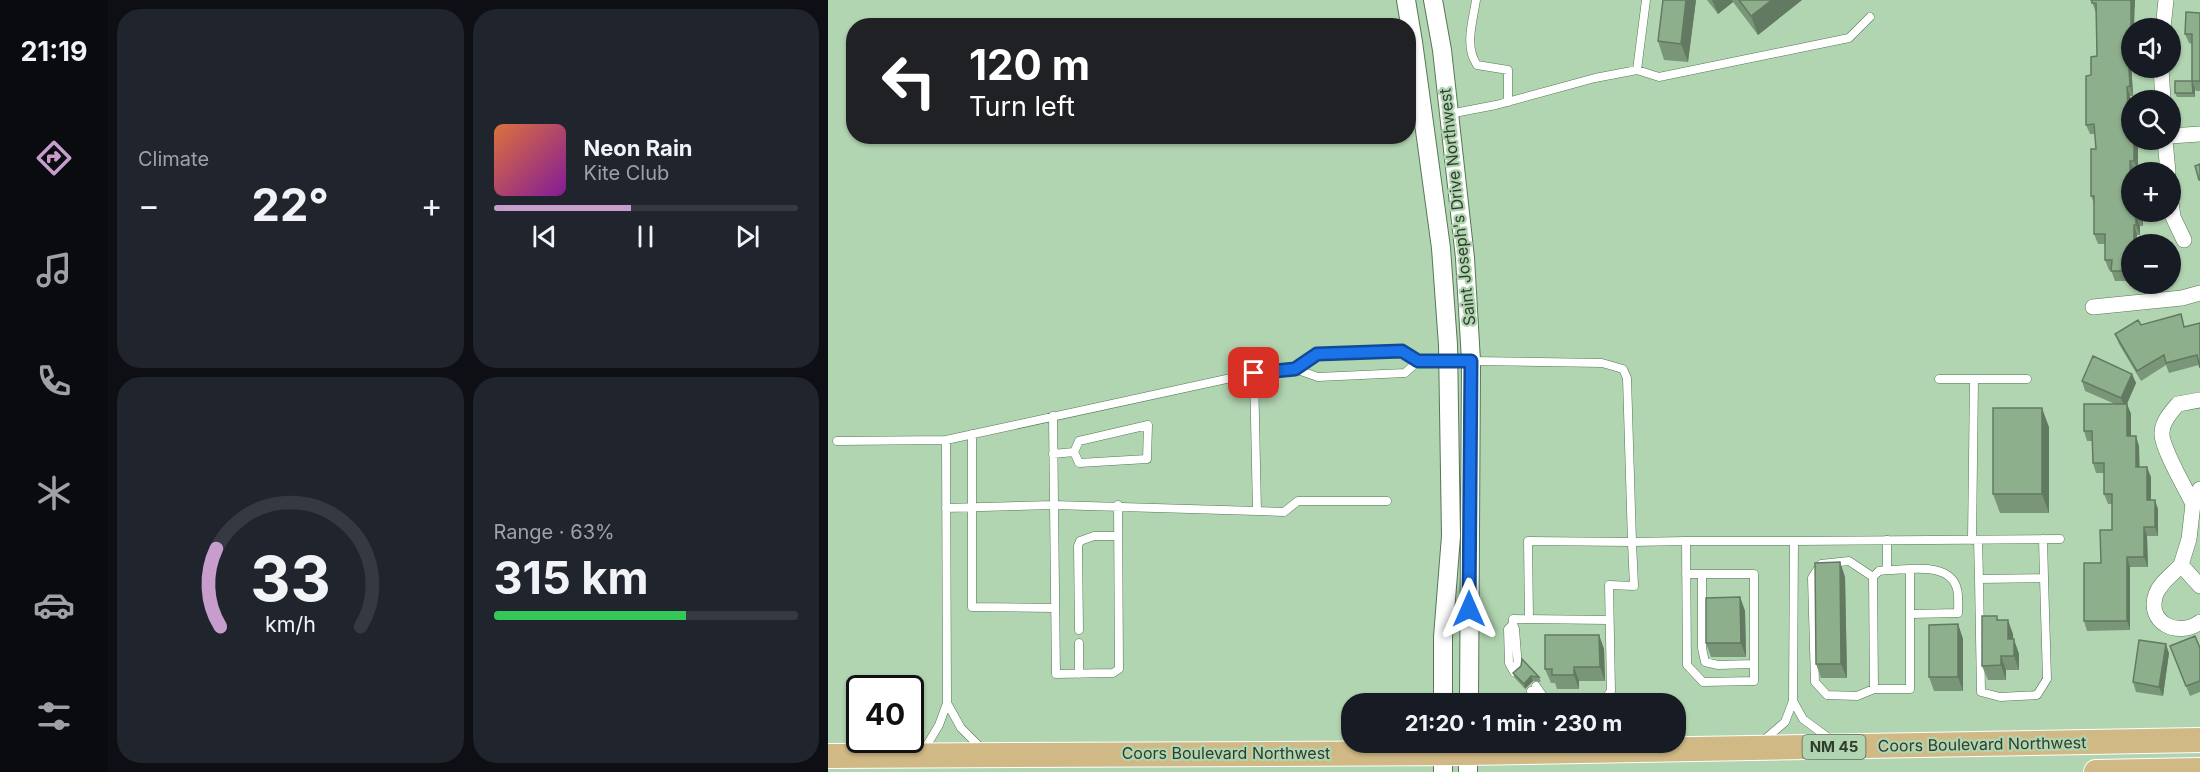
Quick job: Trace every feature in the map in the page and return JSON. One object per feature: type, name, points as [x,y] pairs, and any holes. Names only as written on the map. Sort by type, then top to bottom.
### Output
[{"type":"main road","name":"Coors Boulevard Northwest","points":[[828,756],[1468,756],[2200,740]]},
{"type":"main road","points":[[2096,772],[2200,770]]},
{"type":"street","name":"Saint Joseph's Drive Northwest","points":[[1406,0],[1409,18]]},
{"type":"street","name":"Saint Joseph's Drive Northwest","points":[[1432,0],[1442,50],[1465,258],[1471,361],[1468,693]]},
{"type":"street","points":[[2164,18],[2166,0]]},
{"type":"street","name":"Saint Joseph's Drive Northwest","points":[[1416,61],[1441,248],[1448,361],[1450,536],[1443,637],[1443,693]]},
{"type":"street","points":[[2181,135],[2200,134]]},
{"type":"street","points":[[2175,222],[2184,240]]},
{"type":"street","points":[[2093,307],[2182,298],[2200,293]]},
{"type":"street","points":[[1448,361],[1471,361]]},
{"type":"street","points":[[2193,504],[2164,448],[2162,433],[2167,417],[2178,404],[2200,400]]},
{"type":"street","points":[[2200,489],[2193,504],[2189,539],[2181,565],[2160,587],[2154,604],[2161,621],[2176,630],[2186,630],[2200,622]]},
{"type":"street","points":[[2181,565],[2200,586]]},
{"type":"lane","points":[[1476,0],[1470,38],[1471,56],[1477,65],[1508,70],[1508,102]]},
{"type":"lane","points":[[1637,70],[1646,0]]},
{"type":"lane","points":[[1448,114],[1508,102],[1595,78],[1637,70],[1659,77],[1849,38],[1870,17]]},
{"type":"lane","points":[[1295,369],[1317,354],[1402,351],[1418,361],[1448,361]]},
{"type":"lane","points":[[837,441],[946,440],[1254,373],[1295,369],[1318,377],[1405,373],[1418,361]]},
{"type":"lane","points":[[1471,361],[1602,363],[1623,369],[1627,378],[1634,586],[1609,585],[1611,691],[1605,699],[1545,699],[1534,689]]},
{"type":"lane","points":[[1254,373],[1257,511]]},
{"type":"lane","points":[[1939,379],[2027,379]]},
{"type":"lane","points":[[1974,379],[1975,540],[1979,579],[1981,692],[2000,697],[2037,695],[2046,679],[2043,539]]},
{"type":"lane","points":[[1053,416],[1056,674],[1113,673],[1119,669],[1118,506]]},
{"type":"lane","points":[[1148,425],[1147,459],[1079,463],[1074,452],[1079,441],[1148,425]]},
{"type":"lane","points":[[972,434],[972,607],[1055,608]]},
{"type":"lane","points":[[921,755],[939,725],[947,703],[946,440]]},
{"type":"lane","points":[[1053,454],[1074,452]]},
{"type":"lane","points":[[946,508],[1054,505],[1284,512],[1298,501],[1387,501]]},
{"type":"lane","points":[[1078,630],[1078,546],[1080,541],[1094,536],[1118,536]]},
{"type":"lane","points":[[1529,619],[1528,541],[2060,539]]},
{"type":"lane","points":[[1887,540],[1887,570]]},
{"type":"lane","points":[[1686,541],[1686,574],[1687,665],[1703,682],[1754,681],[1754,574],[1686,574]]},
{"type":"lane","points":[[1752,748],[1785,722],[1793,701],[1794,541]]},
{"type":"lane","points":[[1874,577],[1849,561],[1821,564],[1812,578],[1815,681],[1827,695],[1857,696],[1874,689],[1910,689],[1910,570]]},
{"type":"lane","points":[[1874,689],[1874,577],[1879,571],[1887,570],[1938,570],[1951,578],[1958,591],[1958,613],[1910,614]]},
{"type":"lane","points":[[1702,574],[1702,648],[1705,662],[1718,665],[1754,664]]},
{"type":"lane","points":[[1979,579],[2044,578]]},
{"type":"lane","points":[[1516,670],[1513,622],[1529,619],[1610,620]]},
{"type":"lane","points":[[1078,643],[1078,674]]},
{"type":"lane","points":[[1793,701],[1803,719],[1830,740],[1845,747]]},
{"type":"lane","points":[[947,703],[961,728],[987,755]]},
{"type":"building","points":[[1663,0],[1686,0],[1681,44],[1658,41]]},
{"type":"building","points":[[1739,0],[1772,0],[1751,16]]},
{"type":"building","points":[[2092,0],[2131,0],[2131,18],[2121,18],[2121,78],[2130,78],[2130,86],[2127,87],[2127,90],[2121,90],[2121,150],[2134,150],[2134,161],[2121,162],[2121,222],[2136,222],[2136,225],[2134,225],[2134,234],[2121,234],[2121,271],[2111,271],[2112,260],[2105,260],[2105,234],[2094,234],[2091,149],[2096,149],[2094,124],[2086,125],[2086,76],[2091,75],[2091,57],[2097,56],[2096,3],[2092,3]]},
{"type":"building","points":[[2186,12],[2200,13],[2200,81],[2192,81],[2192,34],[2185,34]]},
{"type":"building","points":[[2175,81],[2192,81],[2193,93],[2181,93],[2181,90],[2175,90]]},
{"type":"building","points":[[2200,164],[2200,180],[2199,180],[2195,166]]},
{"type":"building","points":[[2181,314],[2184,327],[2200,323],[2200,368],[2197,355],[2166,363],[2164,355],[2137,371],[2115,334],[2138,320],[2141,325]]},
{"type":"building","points":[[2093,356],[2132,374],[2121,398],[2082,381]]},
{"type":"building","points":[[2084,404],[2127,404],[2127,436],[2136,436],[2136,467],[2147,467],[2147,500],[2155,500],[2155,527],[2144,527],[2144,557],[2127,557],[2127,621],[2084,621],[2084,563],[2101,563],[2100,530],[2112,530],[2112,494],[2104,494],[2104,463],[2093,463],[2092,431],[2084,431]]},
{"type":"building","points":[[1993,408],[2042,408],[2042,494],[1993,494]]},
{"type":"building","points":[[1840,562],[1841,664],[1816,664],[1815,563]]},
{"type":"building","points":[[1740,597],[1741,643],[1706,643],[1706,598]]},
{"type":"building","points":[[1982,616],[1997,616],[1997,620],[2008,620],[2008,639],[2014,639],[2014,656],[2001,656],[2001,665],[1982,666]]},
{"type":"building","points":[[1958,624],[1958,677],[1929,677],[1929,625]]},
{"type":"building","points":[[1545,635],[1599,635],[1600,667],[1574,667],[1574,675],[1552,675],[1552,669],[1545,669]]},
{"type":"building","points":[[2195,636],[2200,648],[2200,681],[2186,686],[2170,646]]},
{"type":"building","points":[[2139,640],[2166,644],[2159,687],[2133,682]]},
{"type":"building","points":[[1522,659],[1539,677],[1531,676],[1524,684],[1513,673],[1521,666]]},
{"type":"route","points":[[1254,373],[1295,369],[1317,354],[1402,351],[1418,361],[1471,361],[1469,609]]}]
